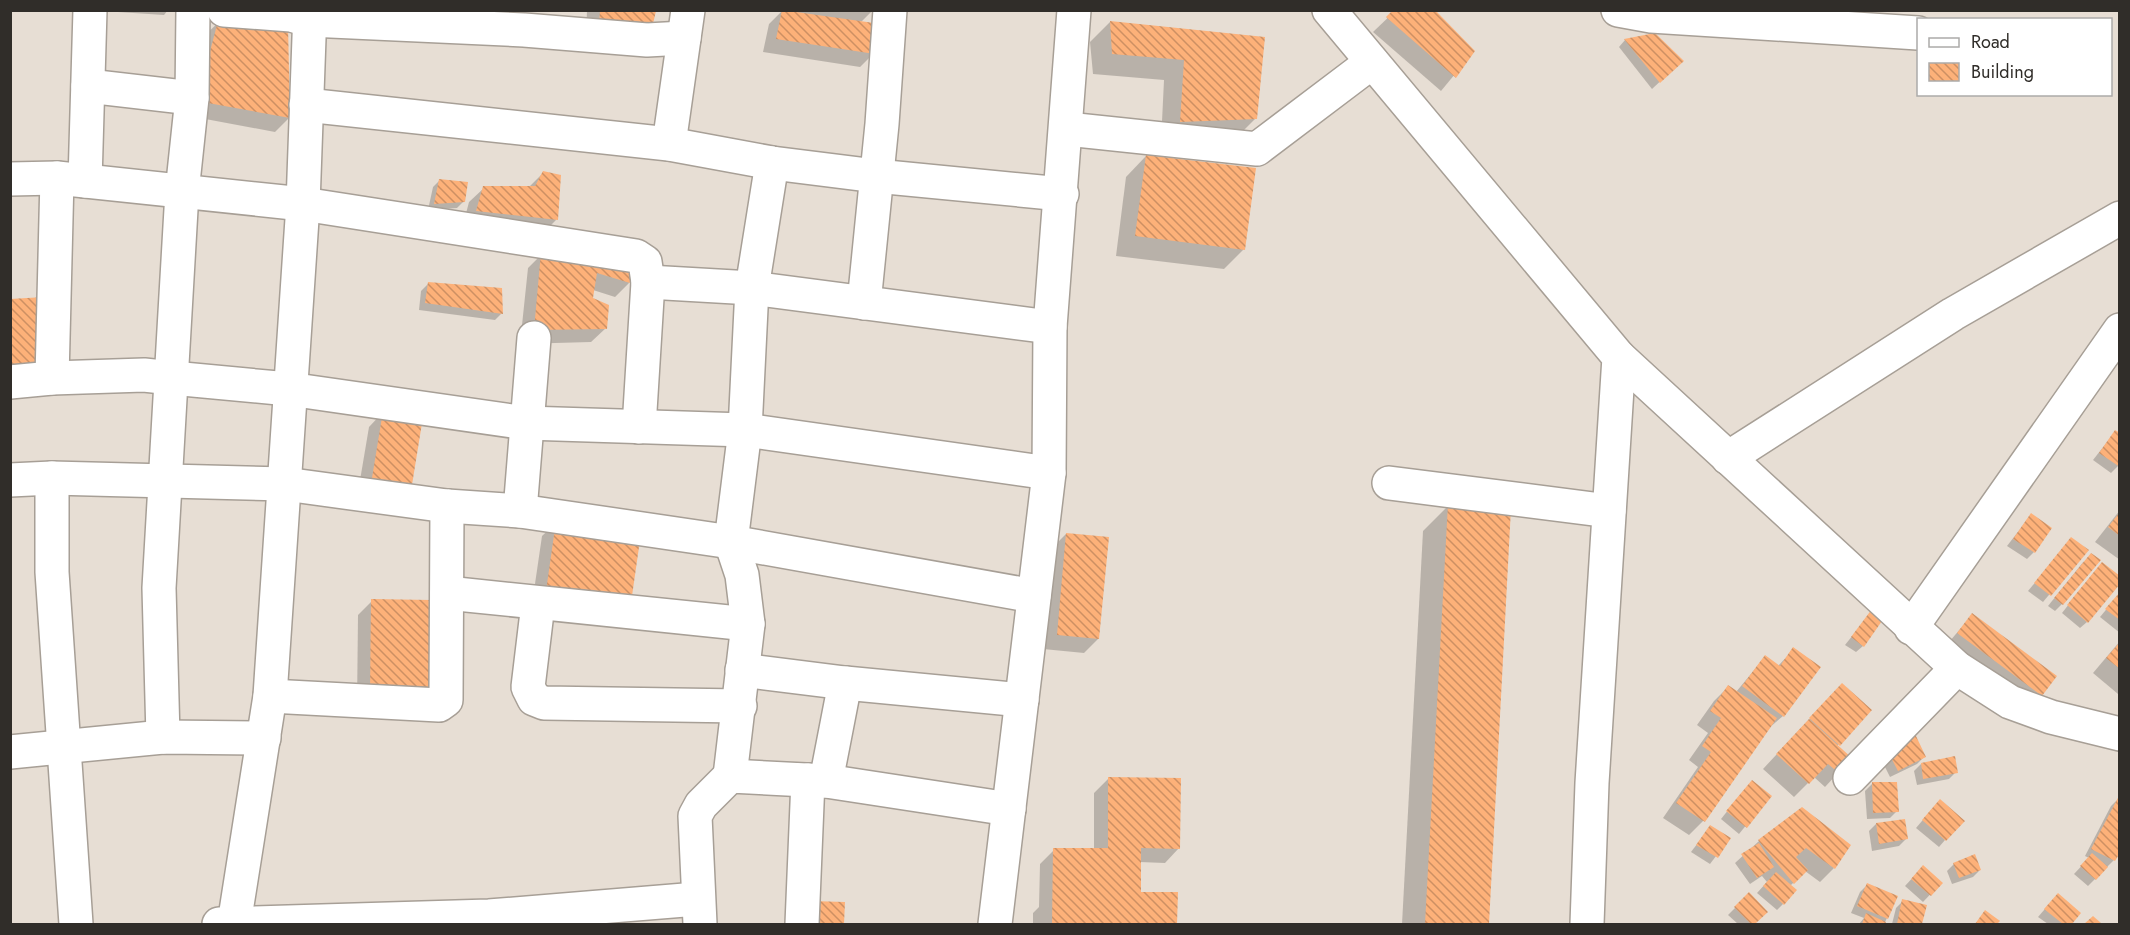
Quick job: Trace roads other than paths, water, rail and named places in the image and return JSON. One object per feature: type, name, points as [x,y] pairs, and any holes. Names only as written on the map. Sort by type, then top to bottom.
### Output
[{"type":"street","points":[[52,378],[71,179],[88,86],[90,10]]},
{"type":"street","points":[[163,737],[159,588],[182,192],[192,98],[193,10]]},
{"type":"street","points":[[224,10],[291,15],[524,20],[647,40],[686,24]]},
{"type":"street","points":[[864,303],[882,124],[890,10]]},
{"type":"street","points":[[995,924],[1049,473],[1050,327],[1067,129],[1074,10]]},
{"type":"street","points":[[1329,10],[1619,357],[1911,628],[1957,668],[2010,702],[2051,717],[2120,734]]},
{"type":"street","points":[[1618,10],[1917,33]]},
{"type":"street","points":[[309,15],[303,204],[270,696],[229,924],[490,920],[698,912],[695,816],[701,805],[730,776],[740,706],[748,624],[742,575],[731,542],[745,430],[753,288],[772,163]]},
{"type":"street","points":[[669,144],[686,24]]},
{"type":"street","points":[[1067,129],[1257,149],[1372,63]]},
{"type":"street","points":[[88,86],[192,98]]},
{"type":"street","points":[[306,105],[669,144],[772,163],[876,176],[1062,194]]},
{"type":"street","points":[[10,179],[71,179],[303,204],[636,255],[645,262],[648,282],[639,427]]},
{"type":"street","points":[[1728,458],[1953,314],[2120,218]]},
{"type":"street","points":[[648,282],[753,288],[1050,327]]},
{"type":"street","points":[[1911,628],[2120,330]]},
{"type":"street","points":[[520,511],[534,338]]},
{"type":"street","points":[[1587,924],[1592,783],[1619,357]]},
{"type":"street","points":[[10,382],[52,378],[144,375],[289,389],[526,423],[745,430],[1049,473]]},
{"type":"street","points":[[10,480],[52,478],[285,484],[447,506],[520,511],[731,542],[1034,596]]},
{"type":"street","points":[[52,478],[52,572],[62,747],[76,924]]},
{"type":"street","points":[[1389,483],[1609,511]]},
{"type":"street","points":[[270,696],[439,705],[446,700],[447,506]]},
{"type":"street","points":[[447,593],[748,624]]},
{"type":"street","points":[[538,604],[528,687],[534,699],[544,703],[740,706]]},
{"type":"street","points":[[1850,778],[1957,668]]},
{"type":"street","points":[[742,670],[845,683],[1022,700]]},
{"type":"street","points":[[802,924],[817,781],[845,683]]},
{"type":"street","points":[[10,752],[163,737],[264,738]]},
{"type":"street","points":[[730,776],[817,781],[1009,809]]}]
